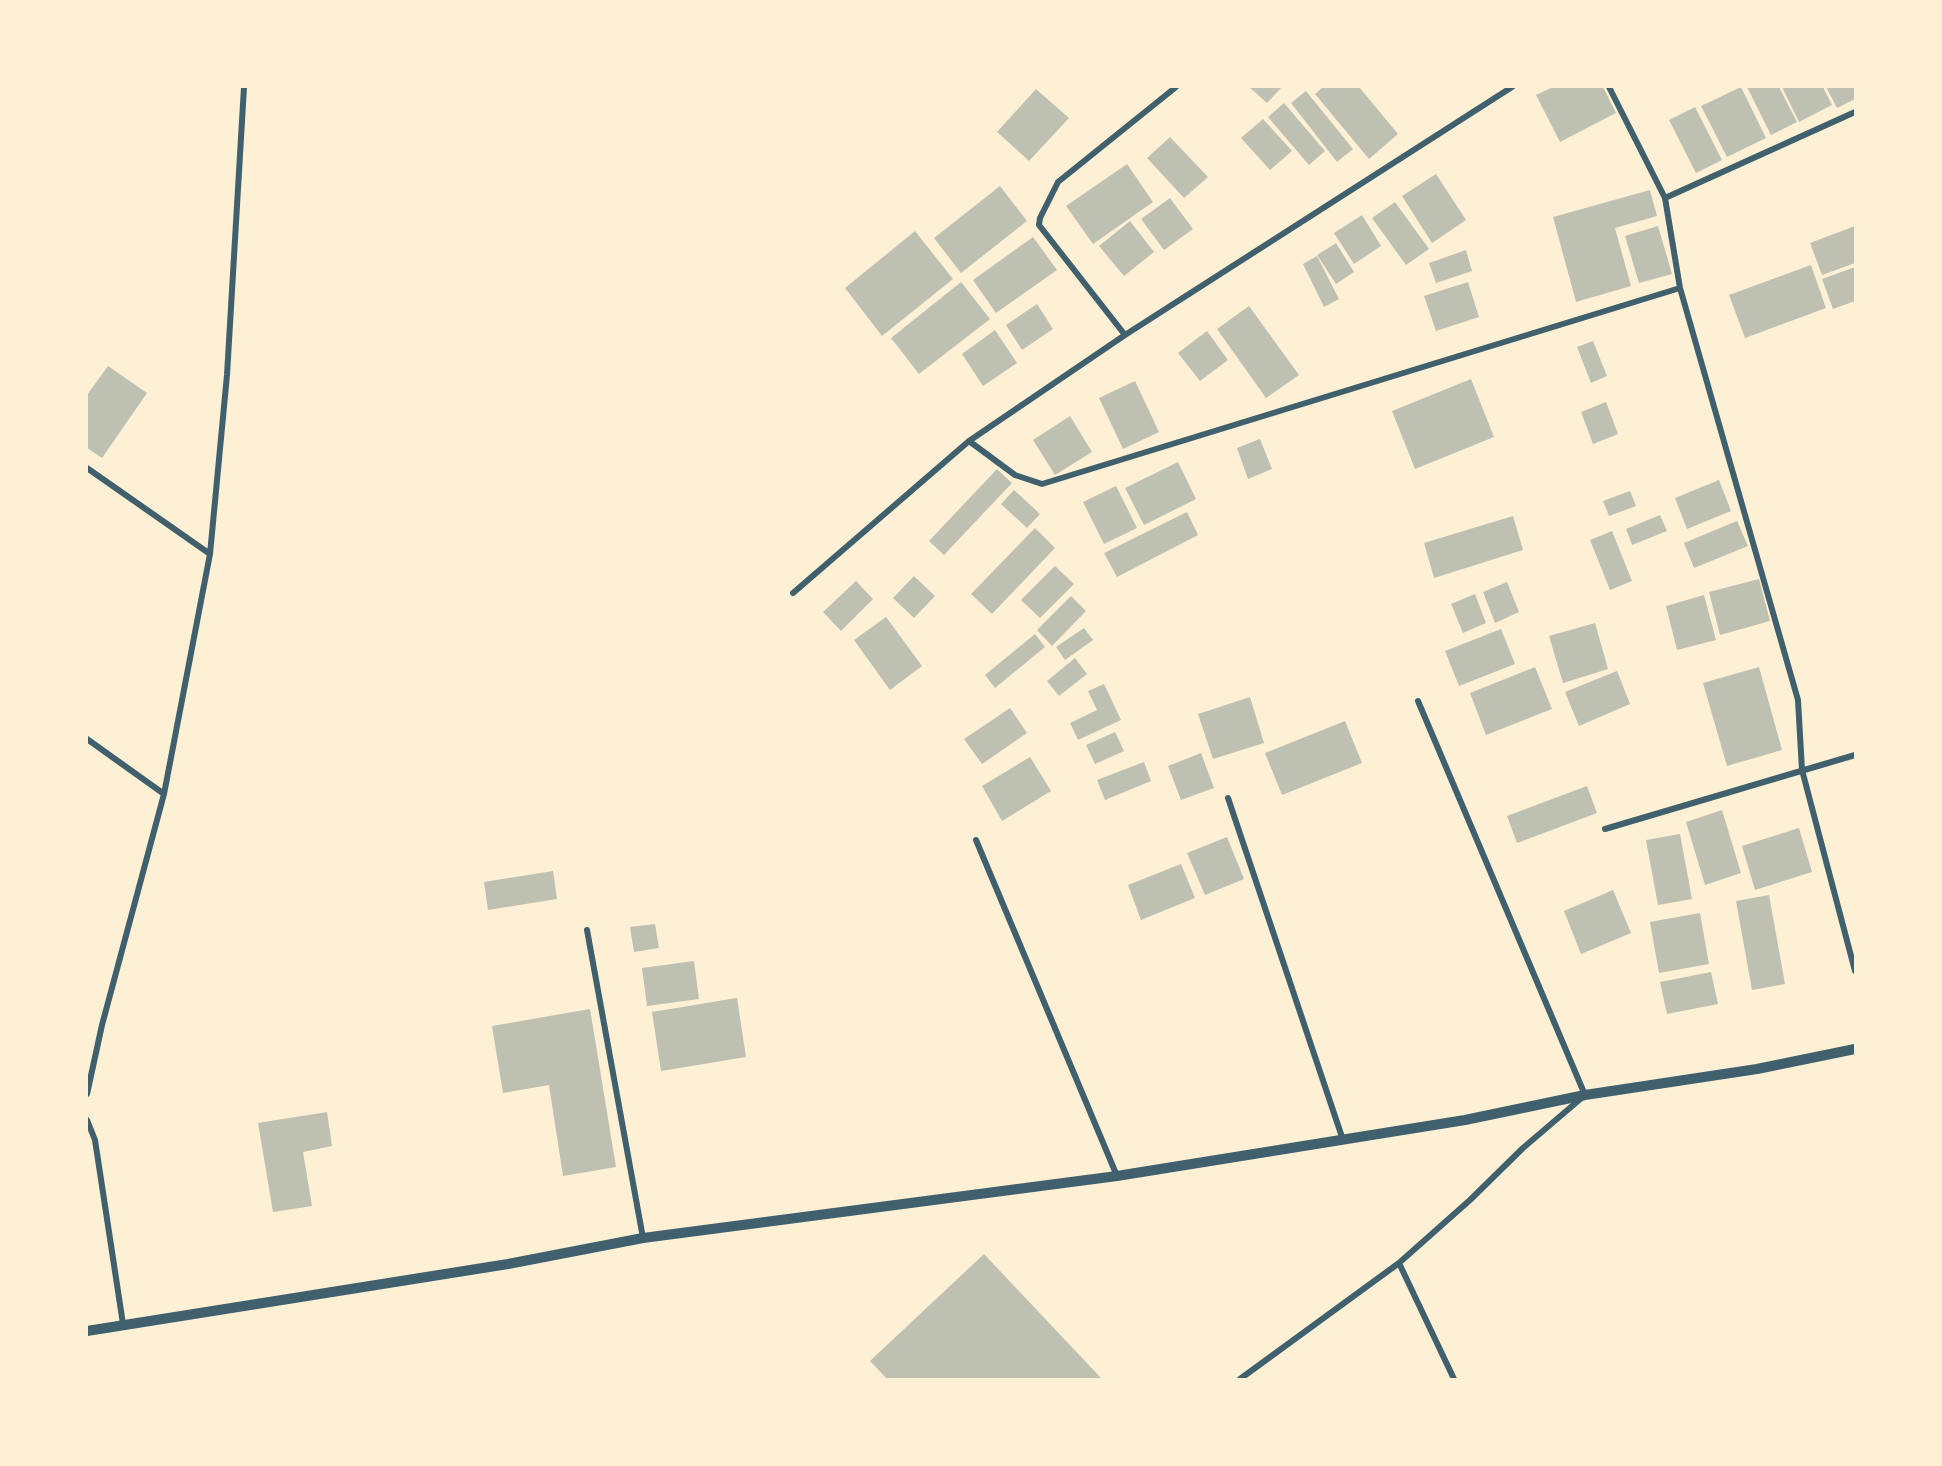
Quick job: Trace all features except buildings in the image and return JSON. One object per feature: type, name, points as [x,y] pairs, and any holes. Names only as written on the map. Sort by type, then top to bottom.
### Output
[{"type":"street","points":[[87,1094],[102,1025],[164,794],[210,554],[227,375],[244,87]]},
{"type":"street","points":[[1125,335],[1039,225],[1040,218],[1058,182],[1176,87]]},
{"type":"street","points":[[793,593],[969,441],[1125,335],[1512,87]]},
{"type":"street","points":[[1609,87],[1665,198],[1680,288],[1798,700],[1802,770],[1855,971]]},
{"type":"street","points":[[1665,198],[1855,112]]},
{"type":"street","points":[[969,441],[1015,475],[1042,484],[1680,288]]},
{"type":"street","points":[[87,468],[210,554]]},
{"type":"street","points":[[1418,701],[1585,1095]]},
{"type":"street","points":[[87,739],[164,794]]},
{"type":"street","points":[[1605,829],[1855,755]]},
{"type":"street","points":[[1228,798],[1343,1140]]},
{"type":"street","points":[[976,840],[1117,1176]]},
{"type":"street","points":[[587,930],[643,1238]]},
{"type":"street","points":[[87,1330],[508,1264],[643,1238],[1117,1176],[1465,1120],[1585,1095],[1757,1069],[1855,1049]]},
{"type":"street","points":[[1240,1379],[1399,1263],[1523,1148],[1585,1095]]},
{"type":"street","points":[[87,1120],[95,1140],[123,1324]]},
{"type":"street","points":[[1399,1263],[1454,1379]]}]
